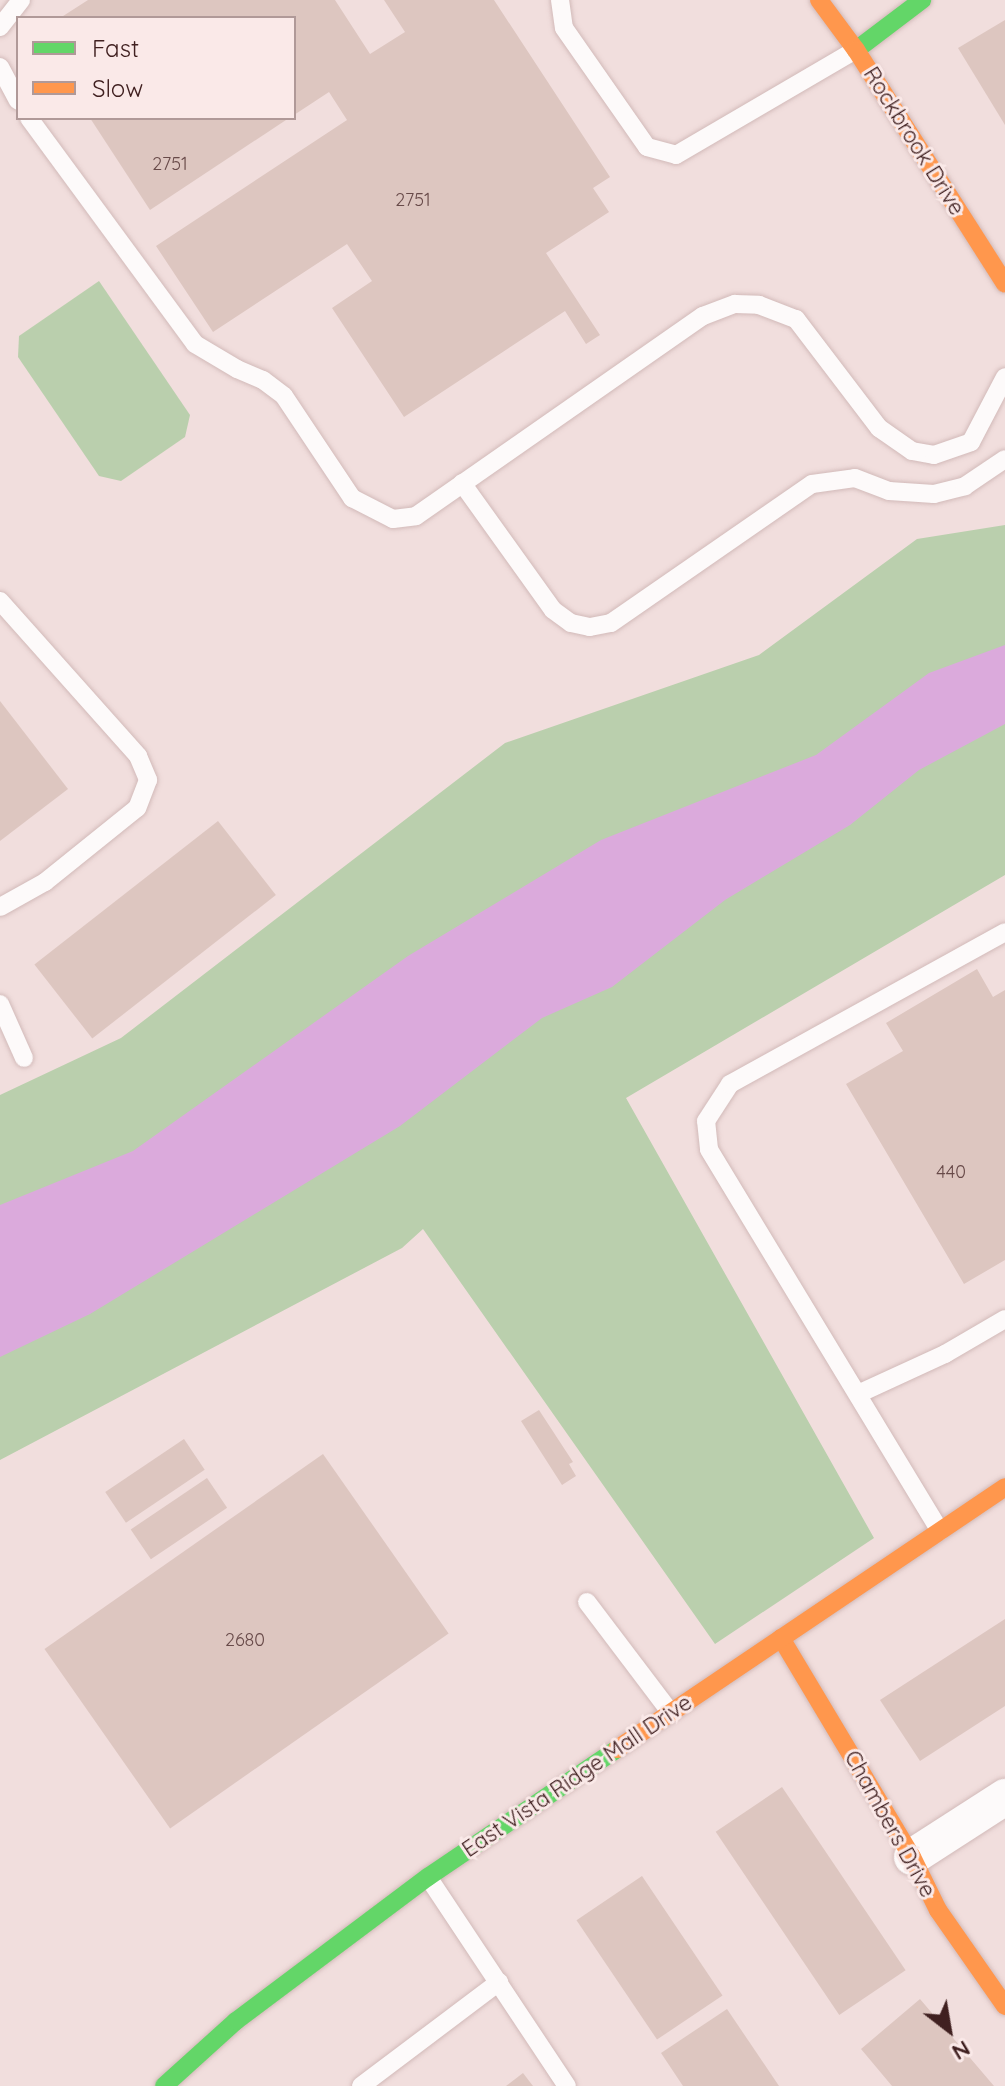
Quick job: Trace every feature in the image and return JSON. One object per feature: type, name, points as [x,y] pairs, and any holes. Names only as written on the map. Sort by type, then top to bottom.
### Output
[{"type":"main road","name":"Rockbrook Drive","points":[[819,0],[856,50],[1005,284]]},
{"type":"main road","points":[[856,50],[922,0]]},
{"type":"main road","name":"East Vista Ridge Mall Drive","points":[[164,2086],[259,2002],[428,1877],[1005,1487]]},
{"type":"main road","name":"Chambers Drive","points":[[781,1638],[912,1857],[938,1910],[1005,2006]]},
{"type":"street","points":[[912,1857],[1005,1797]]},
{"type":"lane","points":[[0,27],[21,0]]},
{"type":"lane","points":[[560,0],[564,28],[647,147],[676,155],[856,50]]},
{"type":"lane","points":[[0,67],[16,97]]},
{"type":"lane","points":[[30,120],[195,344],[237,369],[263,380],[284,396],[352,498],[393,519],[416,516],[703,316],[735,304],[759,305],[796,319],[879,428],[912,451],[934,455],[971,442],[1005,377]]},
{"type":"lane","points":[[462,483],[553,610],[571,623],[590,627],[611,623],[812,484],[855,478],[889,491],[934,494],[965,486],[1005,459]]},
{"type":"lane","points":[[0,601],[138,756],[148,780],[137,808],[45,882],[0,907]]},
{"type":"lane","points":[[940,1531],[709,1149],[706,1121],[730,1084],[1005,932]]},
{"type":"lane","points":[[0,1004],[24,1058]]},
{"type":"lane","points":[[858,1394],[945,1354],[1005,1319]]},
{"type":"lane","points":[[587,1602],[671,1713]]},
{"type":"lane","points":[[428,1877],[567,2086]]},
{"type":"lane","points":[[361,2086],[499,1982]]},
{"type":"green space","points":[[99,281],[190,415],[185,437],[121,481],[99,476],[18,357],[19,336]]},
{"type":"green space","points":[[1005,525],[1005,875],[626,1098],[874,1538],[715,1644],[423,1229],[402,1248],[0,1460],[0,1095],[121,1038],[505,743],[759,655],[917,539]]},
{"type":"shaded area","points":[[1005,645],[1005,724],[919,770],[850,825],[725,900],[612,987],[542,1018],[400,1126],[90,1314],[0,1357],[0,1205],[133,1151],[408,956],[601,840],[816,755],[929,673]]},
{"type":"building","points":[[88,0],[335,0],[370,54],[405,32],[384,0],[494,0],[610,177],[593,188],[609,212],[546,253],[600,335],[586,344],[565,311],[404,417],[332,308],[372,281],[347,244],[213,332],[156,246],[347,120],[329,92],[296,114],[296,16],[63,16]]},
{"type":"building","points":[[1005,20],[1005,125],[958,48]]},
{"type":"building","points":[[91,120],[286,120],[150,210]]},
{"type":"building","points":[[0,701],[68,789],[0,841]]},
{"type":"building","points":[[218,821],[276,895],[92,1039],[34,964]]},
{"type":"building","points":[[977,969],[993,997],[1005,990],[1005,1260],[964,1284],[846,1084],[903,1051],[886,1023]]},
{"type":"building","points":[[539,1410],[573,1462],[569,1464],[576,1476],[562,1485],[521,1421]]},
{"type":"building","points":[[184,1439],[205,1470],[126,1523],[105,1492]]},
{"type":"building","points":[[323,1454],[449,1633],[170,1828],[44,1649]]},
{"type":"building","points":[[207,1478],[227,1508],[151,1559],[131,1529]]},
{"type":"building","points":[[1005,1619],[1005,1706],[920,1761],[880,1700]]},
{"type":"building","points":[[782,1787],[906,1970],[839,2015],[716,1832]]},
{"type":"building","points":[[642,1876],[723,1995],[657,2040],[577,1920]]},
{"type":"building","points":[[920,1999],[994,2086],[892,2086],[861,2049]]},
{"type":"building","points":[[727,2009],[779,2086],[683,2086],[661,2053]]},
{"type":"building","points":[[523,2073],[533,2086],[506,2086]]},
{"type":"traffic: fast","points":[[856,50],[922,0]]},
{"type":"traffic: fast","points":[[164,2086],[236,2021],[428,1877],[617,1749]]},
{"type":"traffic: slow","points":[[819,0],[856,50],[1005,284]]},
{"type":"traffic: slow","points":[[617,1749],[1005,1487]]},
{"type":"traffic: slow","points":[[781,1638],[912,1857],[938,1910],[1005,2006]]}]
